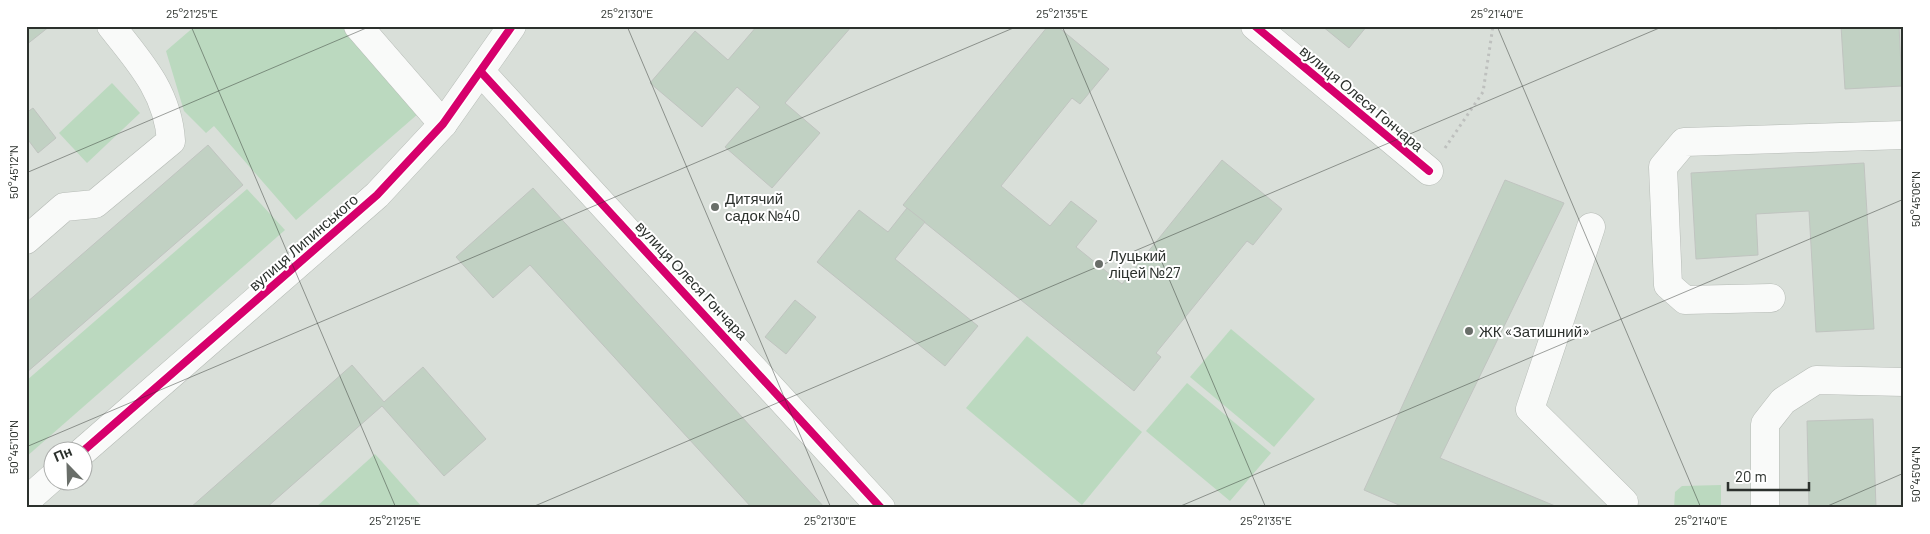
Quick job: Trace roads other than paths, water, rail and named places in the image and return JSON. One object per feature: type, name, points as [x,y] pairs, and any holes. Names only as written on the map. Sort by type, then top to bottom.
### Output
[{"type":"street","points":[[26,240],[64,207],[95,204],[171,141],[170,123],[150,74],[111,26]]},
{"type":"street","points":[[358,26],[443,124]]},
{"type":"street","name":"вулиця Липинського","points":[[92,443],[377,195],[443,124],[512,26]]},
{"type":"street","name":"вулиця Олеся Гончара","points":[[1254,26],[1429,171]]},
{"type":"street","name":"вулиця Олеся Гончара","points":[[481,72],[882,508]]},
{"type":"street","points":[[1771,298],[1685,300],[1668,285],[1663,167],[1684,142],[1904,135]]},
{"type":"street","points":[[1591,227],[1530,409],[1624,502],[1621,508]]},
{"type":"street","points":[[1765,508],[1765,424],[1783,401],[1816,380],[1904,382]]},
{"type":"street","points":[[26,501],[42,487]]},
{"type":"place","name":"Дитячий садок №40","points":[[715,207]]},
{"type":"place","name":"Луцький ліцей №27","points":[[1099,264]]},
{"type":"place","name":"ЖК «Затишний»","points":[[1469,331]]}]
